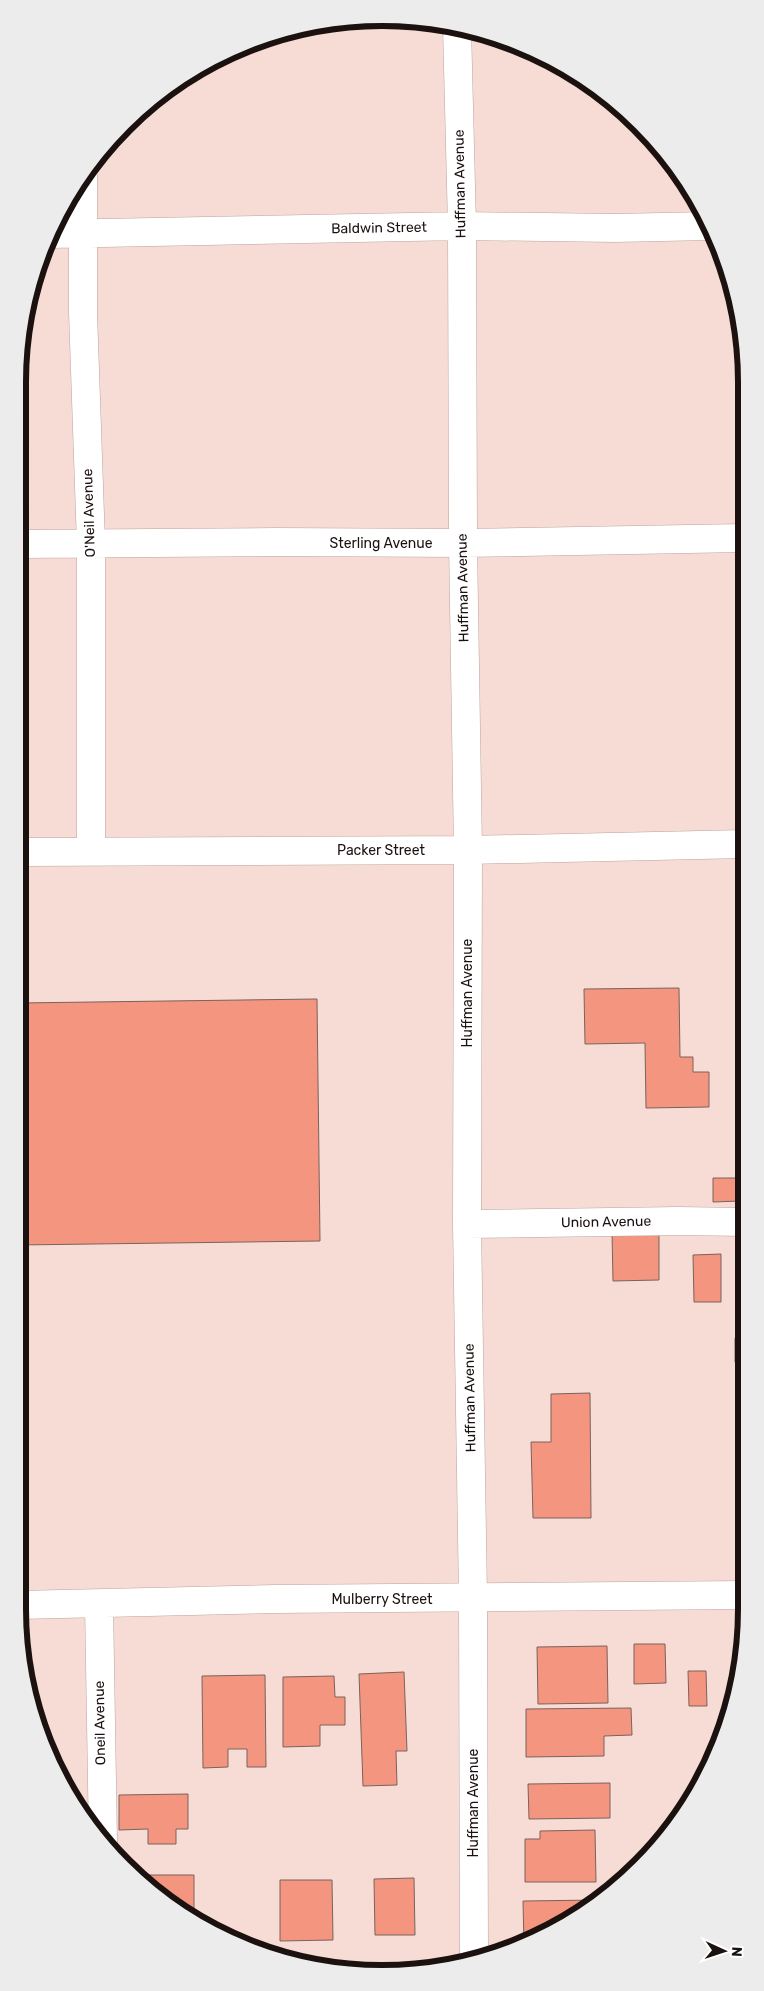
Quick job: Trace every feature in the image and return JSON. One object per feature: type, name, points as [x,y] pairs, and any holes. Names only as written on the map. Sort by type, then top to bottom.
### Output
[{"type":"street","name":"Huffman Avenue","points":[[457,34],[462,226],[462,543],[468,850],[467,1224],[473,1598],[474,1953]]},
{"type":"street","name":"O'Neil Avenue","points":[[83,189],[82,234],[91,544],[91,851]]},
{"type":"street","name":"Baldwin Street","points":[[59,234],[462,226],[615,228],[702,226]]},
{"type":"street","name":"Sterling Avenue","points":[[26,544],[462,543],[738,538]]},
{"type":"street","name":"Packer Street","points":[[26,852],[468,850],[738,844]]},
{"type":"street","name":"Union Avenue","points":[[467,1224],[738,1222]]},
{"type":"street","name":"Mulberry Street","points":[[26,1605],[265,1600],[738,1595]]},
{"type":"street","name":"Oneil Avenue","points":[[99,1604],[103,1829]]},
{"type":"building","points":[[679,988],[680,1057],[693,1057],[693,1072],[709,1072],[709,1107],[646,1108],[645,1043],[585,1044],[584,989]]},
{"type":"building","points":[[317,999],[320,1241],[26,1245],[26,1003]]},
{"type":"building","points":[[713,1178],[738,1178],[738,1201],[713,1202]]},
{"type":"building","points":[[612,1232],[659,1232],[659,1280],[613,1281]]},
{"type":"building","points":[[721,1254],[721,1302],[694,1302],[693,1255]]},
{"type":"building","points":[[735,1338],[738,1338],[738,1362],[735,1362]]},
{"type":"building","points":[[590,1393],[591,1518],[533,1518],[531,1442],[551,1442],[551,1394]]},
{"type":"building","points":[[634,1644],[665,1644],[666,1683],[634,1684]]},
{"type":"building","points":[[607,1646],[608,1703],[538,1704],[537,1647]]},
{"type":"building","points":[[688,1671],[706,1671],[707,1706],[689,1706]]},
{"type":"building","points":[[404,1672],[407,1751],[396,1751],[397,1785],[363,1786],[359,1674]]},
{"type":"building","points":[[265,1675],[266,1767],[247,1767],[247,1749],[228,1749],[228,1767],[203,1768],[202,1676]]},
{"type":"building","points":[[334,1676],[335,1697],[345,1697],[345,1725],[320,1725],[320,1746],[283,1747],[283,1677]]},
{"type":"building","points":[[631,1708],[632,1735],[604,1736],[604,1756],[526,1757],[526,1709]]},
{"type":"building","points":[[610,1783],[610,1818],[529,1819],[528,1784]]},
{"type":"building","points":[[188,1794],[188,1829],[176,1829],[176,1844],[148,1844],[148,1829],[119,1830],[119,1795]]},
{"type":"building","points":[[595,1830],[596,1882],[525,1882],[525,1839],[540,1839],[540,1831]]},
{"type":"building","points":[[146,1875],[194,1875],[194,1911]]},
{"type":"building","points":[[414,1878],[415,1935],[375,1935],[374,1879]]},
{"type":"building","points":[[280,1880],[332,1880],[333,1940],[280,1941]]},
{"type":"building","points":[[587,1900],[560,1917],[524,1935],[523,1901]]}]
